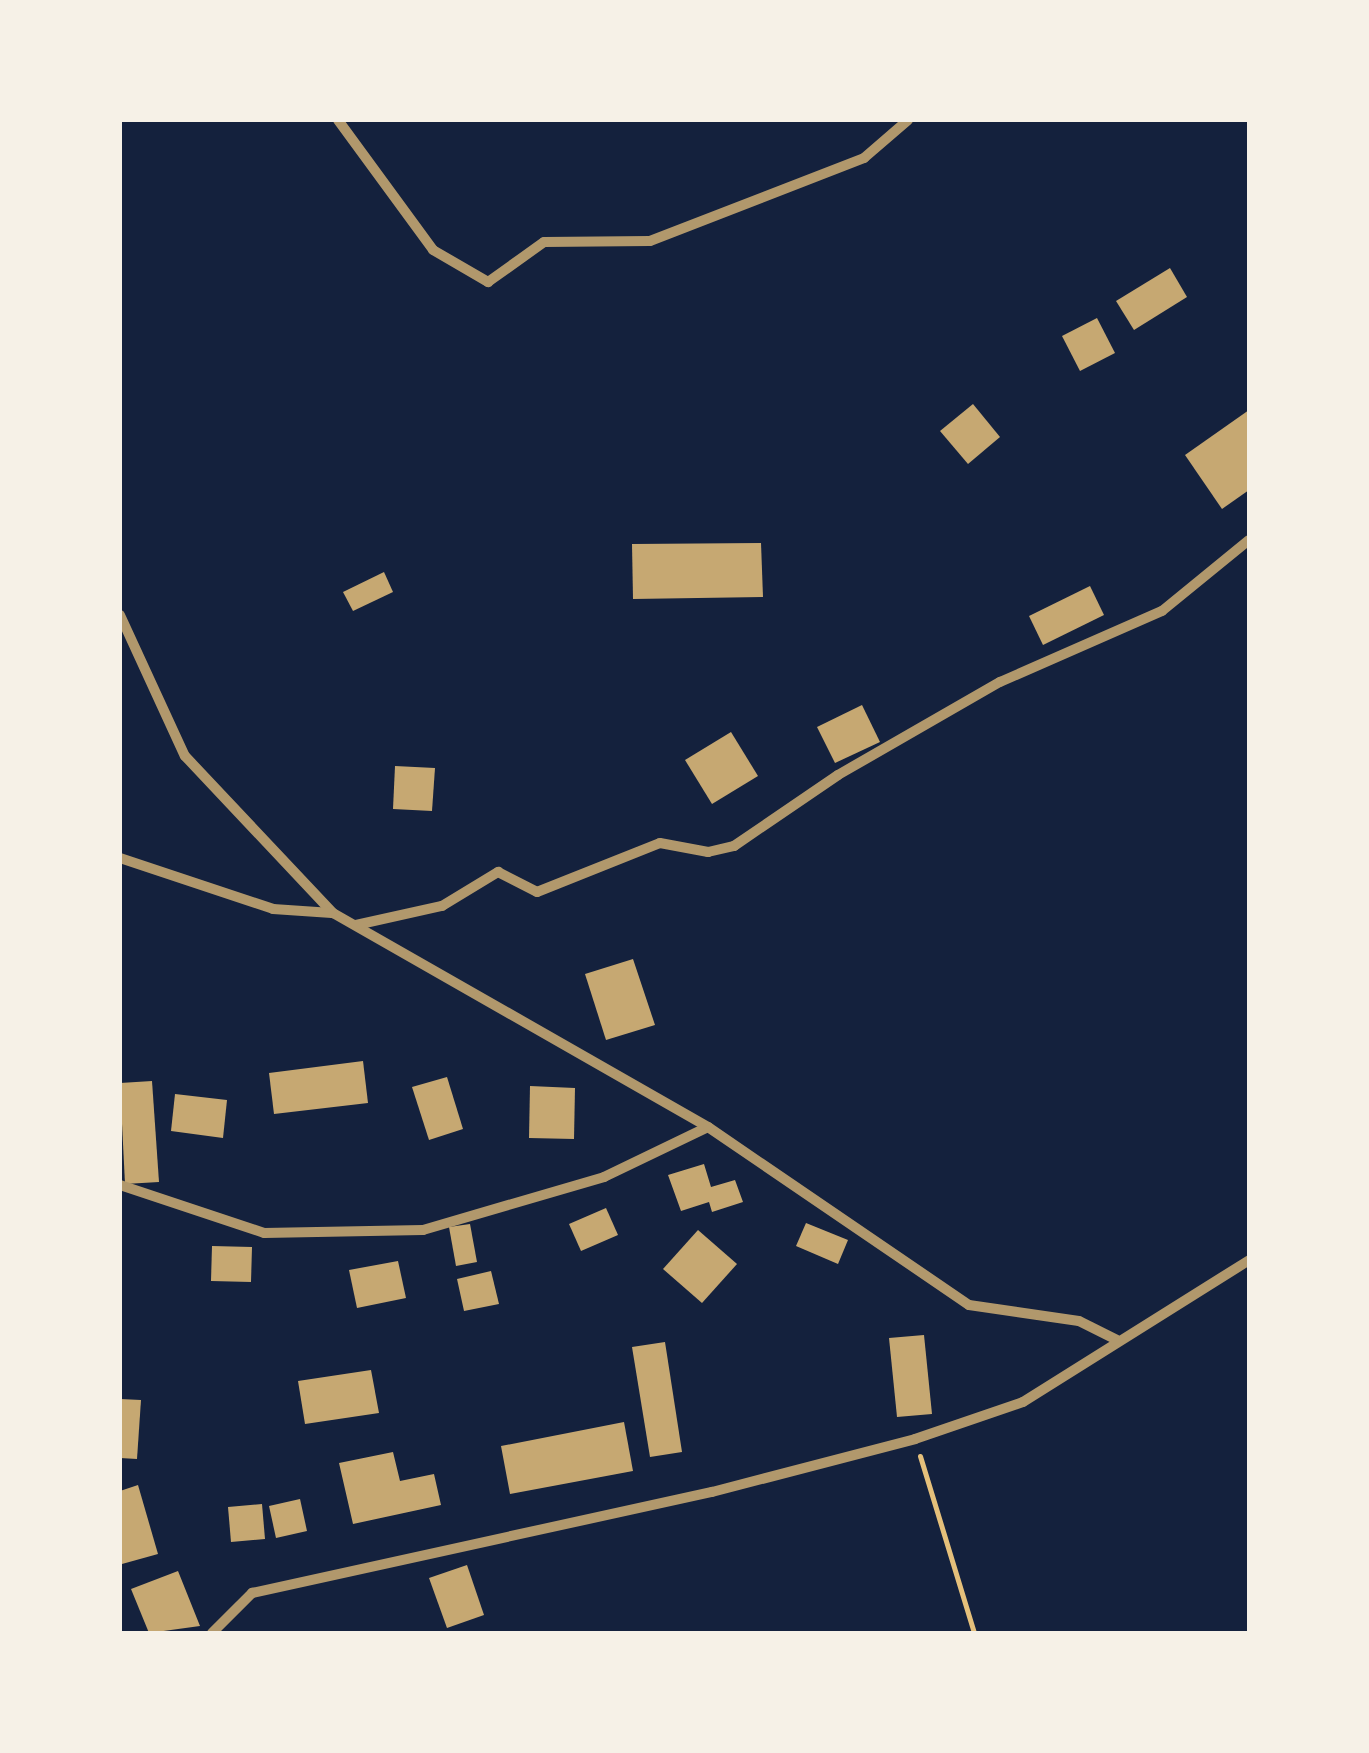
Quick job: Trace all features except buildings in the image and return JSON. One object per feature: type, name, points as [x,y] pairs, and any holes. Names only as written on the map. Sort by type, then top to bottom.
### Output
[{"type":"street","points":[[338,120],[433,250],[488,282],[544,242],[650,242],[864,158],[908,120]]},
{"type":"street","points":[[356,925],[442,906],[498,872],[537,892],[660,842],[708,852],[734,846],[838,775],[1000,682],[1162,610],[1249,540]]},
{"type":"street","points":[[120,615],[185,756],[333,913],[464,993],[708,1126],[969,1305],[1079,1322],[1116,1340]]},
{"type":"street","points":[[120,858],[273,909],[333,913]]},
{"type":"street","points":[[120,1184],[264,1233],[423,1230],[604,1177],[708,1126]]},
{"type":"street","points":[[212,1633],[252,1593],[712,1492],[915,1439],[1024,1402],[1116,1340],[1249,1260]]},
{"type":"path","points":[[915,1439],[974,1633]]}]
